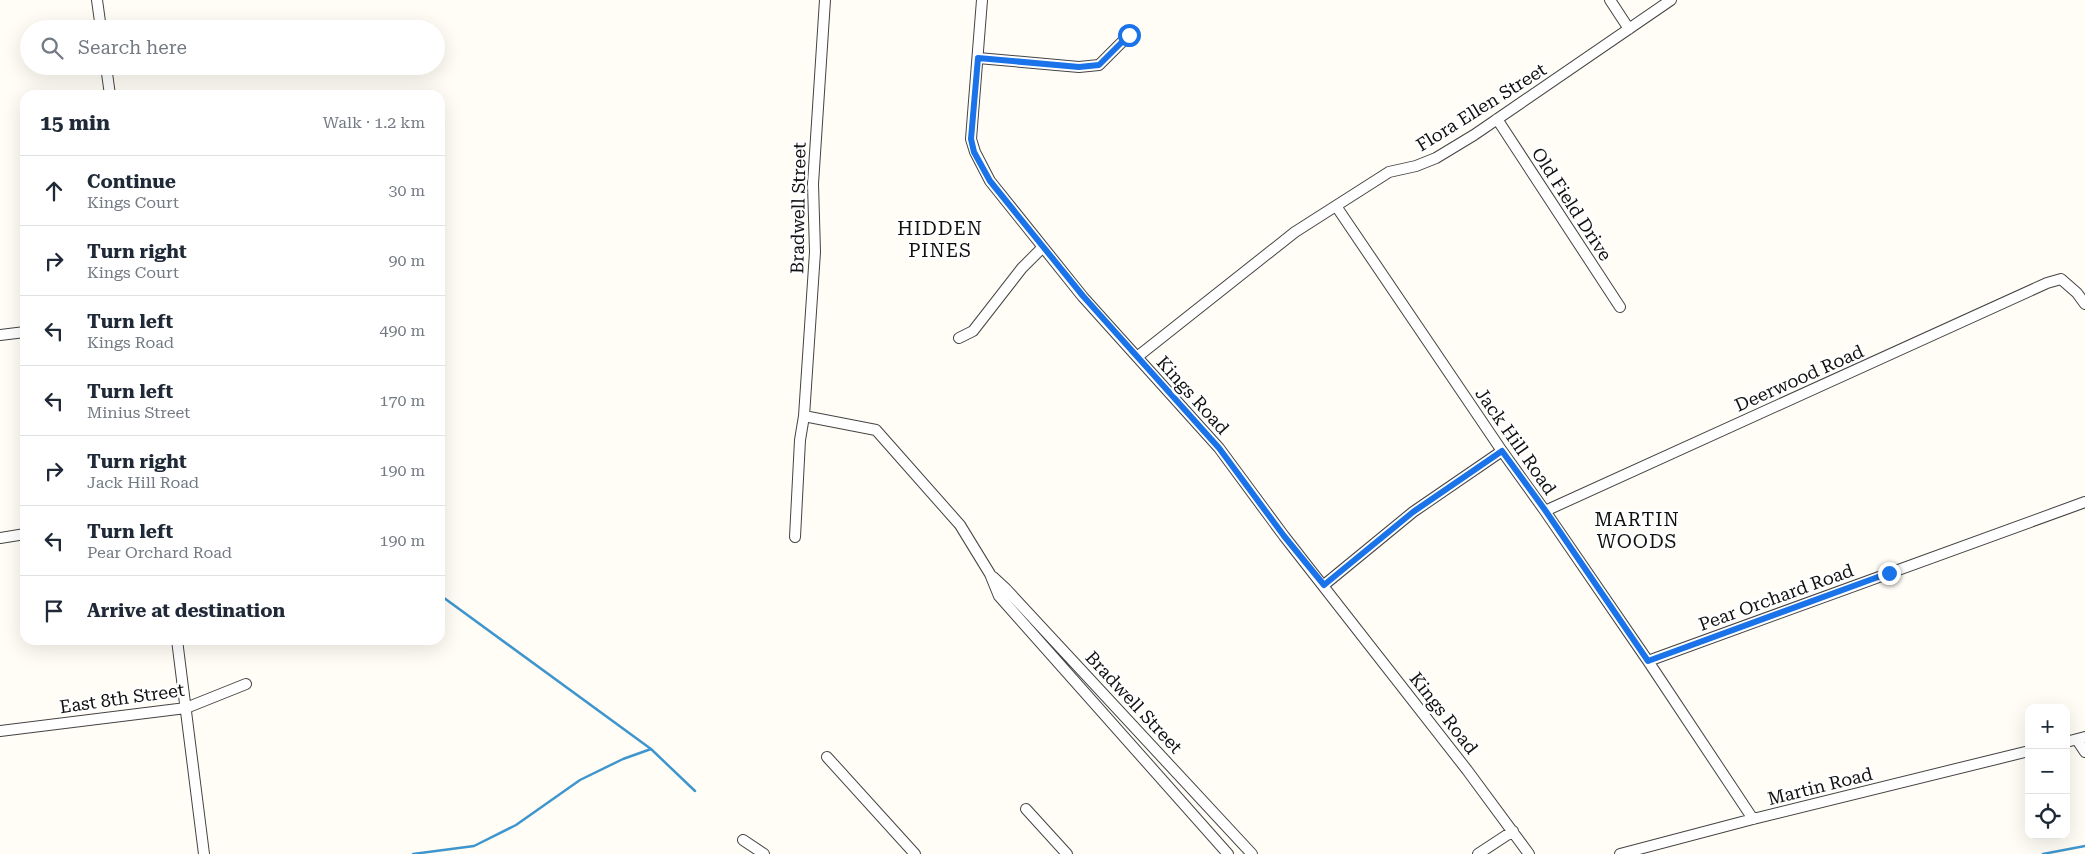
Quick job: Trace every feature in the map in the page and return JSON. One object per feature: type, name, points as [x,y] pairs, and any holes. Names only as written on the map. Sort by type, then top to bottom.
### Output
[{"type":"street","points":[[97,0],[100,20]]},
{"type":"street","name":"Bradwell Street","points":[[795,537],[800,440],[804,416],[815,252],[813,184],[826,0]]},
{"type":"street","name":"Kings Road","points":[[982,0],[971,139],[974,152],[990,181],[1083,296],[1219,448],[1284,536],[1324,585],[1513,831]]},
{"type":"street","points":[[1610,0],[1629,29]]},
{"type":"street","name":"Flora Ellen Street","points":[[1137,357],[1295,232],[1389,172],[1416,166],[1436,158],[1497,119],[1670,0]]},
{"type":"street","points":[[978,58],[1079,67],[1099,65],[1129,35]]},
{"type":"street","points":[[107,75],[109,90]]},
{"type":"street","name":"Old Field Drive","points":[[1497,119],[1620,307]]},
{"type":"street","name":"Jack Hill Road","points":[[1336,206],[1502,451],[1545,510],[1648,661],[1753,819]]},
{"type":"street","points":[[959,338],[973,331],[1022,268],[1043,246]]},
{"type":"street","name":"Deerwood Road","points":[[1545,510],[2047,284],[2062,279],[2077,293],[2085,304]]},
{"type":"street","points":[[0,335],[20,333]]},
{"type":"street","name":"Bradwell Street","points":[[804,416],[876,430],[946,508],[976,548],[999,596],[1228,854]]},
{"type":"street","points":[[1324,585],[1413,512],[1502,451]]},
{"type":"street","name":"Pear Orchard Road","points":[[1648,661],[2085,502]]},
{"type":"street","points":[[0,538],[20,535]]},
{"type":"street","name":"Bradwell Street","points":[[990,574],[1252,854]]},
{"type":"street","points":[[177,645],[204,854]]},
{"type":"street","name":"East 8th Street","points":[[0,731],[186,708],[246,684]]},
{"type":"street","points":[[2076,740],[2085,752]]},
{"type":"street","name":"Martin Road","points":[[1620,854],[1753,819],[2025,753]]},
{"type":"street","points":[[827,757],[915,854]]},
{"type":"street","points":[[1026,809],[1068,854]]},
{"type":"street","points":[[1478,854],[1513,831],[1529,854]]},
{"type":"street","points":[[743,840],[764,854]]},
{"type":"waterway","points":[[445,599],[651,749],[695,791]]},
{"type":"waterway","points":[[413,854],[474,846],[516,825],[580,780],[623,759],[651,749]]},
{"type":"waterway","points":[[2043,854],[2085,846]]},
{"type":"district","name":"HIDDEN PINES","points":[[940,239]]},
{"type":"district","name":"MARTIN WOODS","points":[[1637,530]]},
{"type":"route","points":[[1129,35],[1099,65],[1079,67],[978,58],[971,139],[974,152],[990,181],[1083,296],[1219,448],[1284,536],[1324,585],[1413,512],[1502,451],[1545,510],[1648,661],[1889,573]]}]
